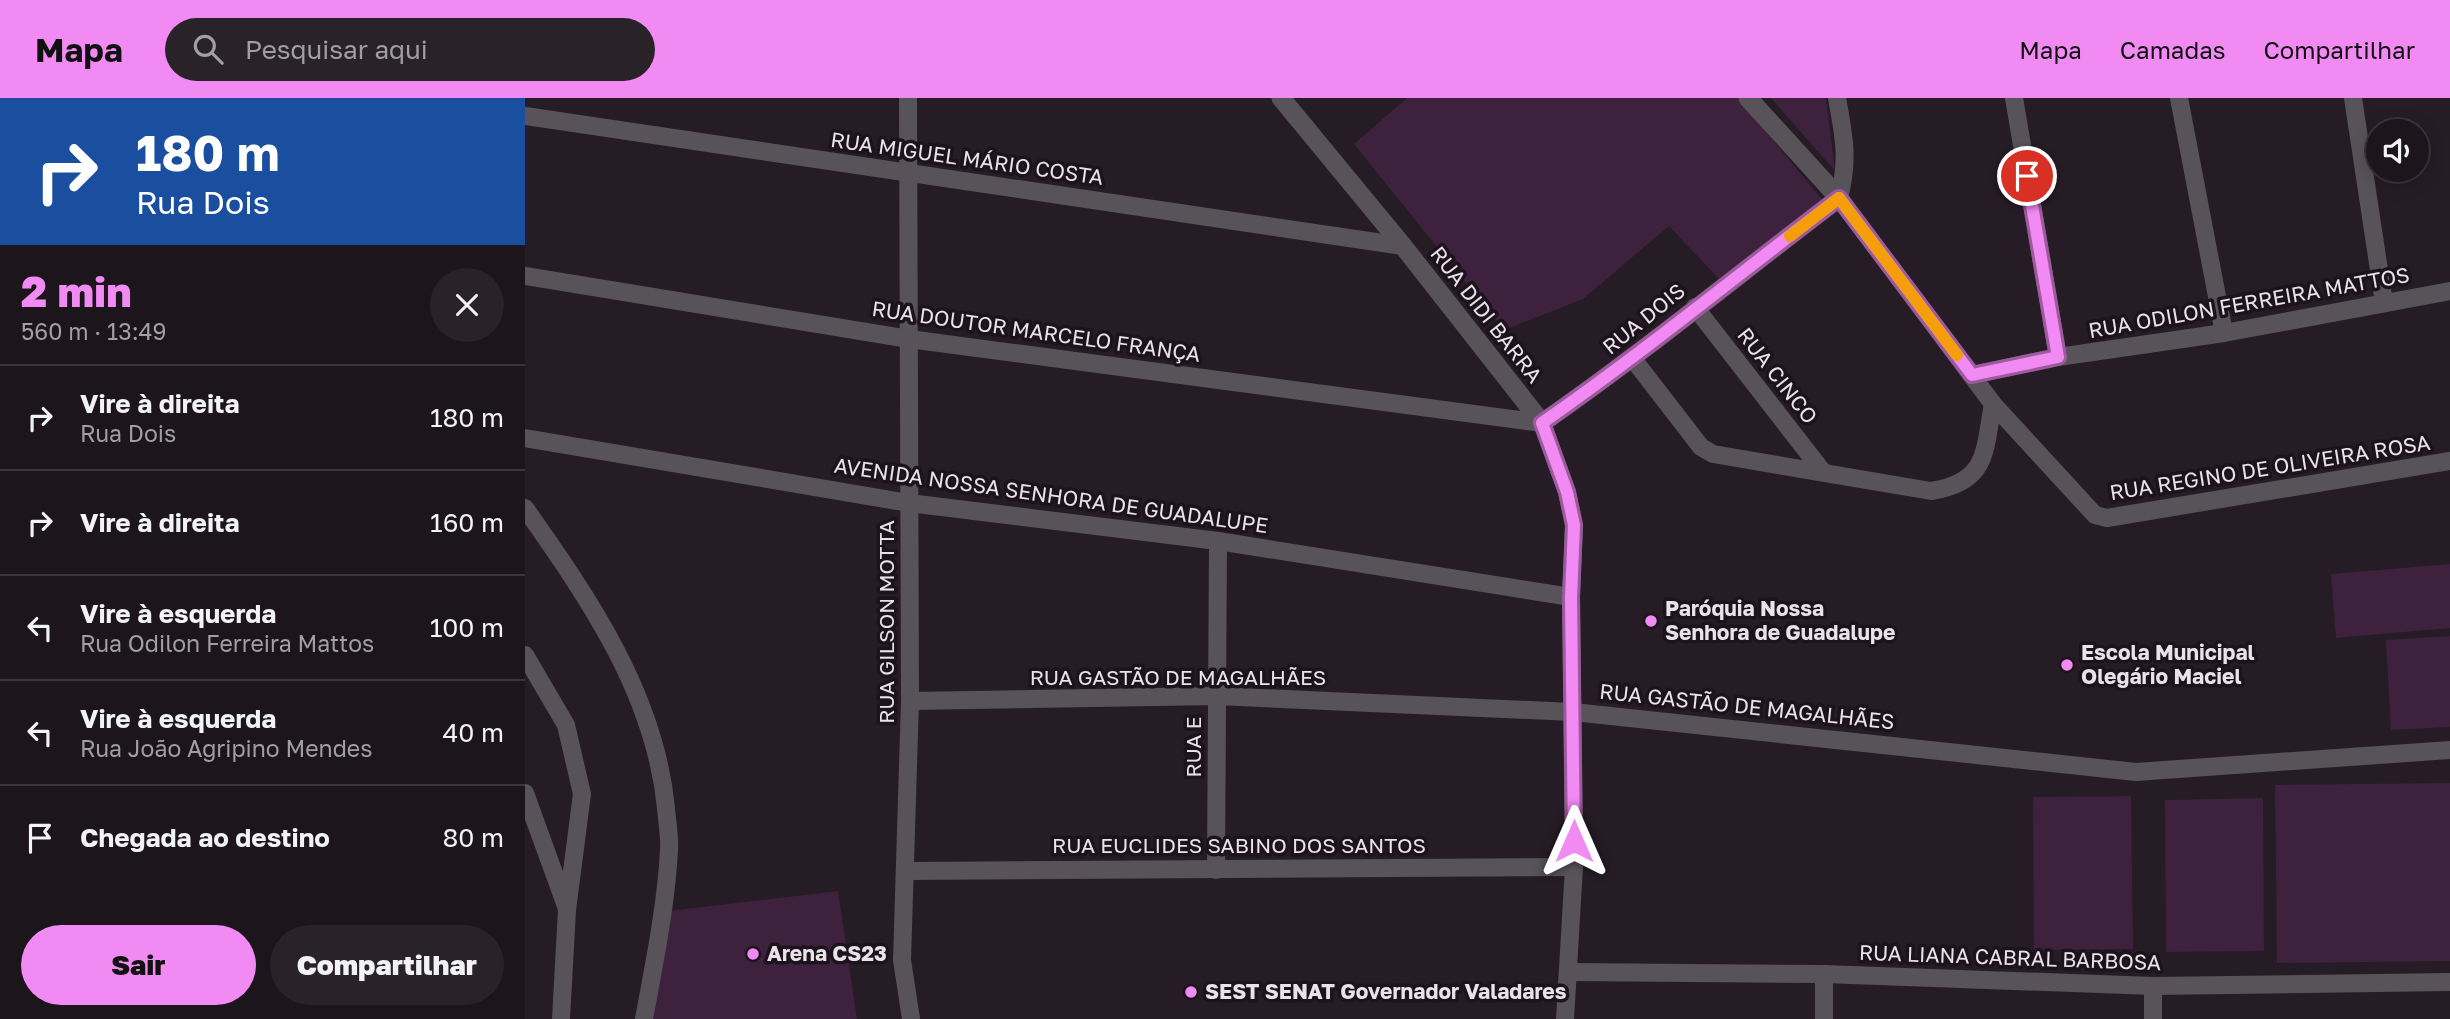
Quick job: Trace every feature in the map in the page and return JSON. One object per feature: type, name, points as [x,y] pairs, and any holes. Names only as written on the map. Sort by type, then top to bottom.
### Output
[{"type":"street","name":"RUA GILSON MOTTA","points":[[908,98],[911,701],[902,960],[911,1019]]},
{"type":"street","name":"RUA DIDI BARRA","points":[[1281,98],[1403,246],[1542,423],[1567,492],[1574,525],[1571,597],[1574,867],[1565,1019]]},
{"type":"street","name":"RUA REGINO DE OLIVEIRA ROSA","points":[[1748,98],[1839,198],[1993,404],[2095,515],[2107,519],[2450,461]]},
{"type":"street","points":[[1837,98],[1847,149],[1846,171],[1839,198]]},
{"type":"street","points":[[2014,98],[2058,357]]},
{"type":"street","points":[[2179,98],[2224,334]]},
{"type":"street","points":[[2353,98],[2384,303]]},
{"type":"street","name":"RUA MIGUEL MÁRIO COSTA","points":[[525,116],[1403,246]]},
{"type":"street","name":"RUA DOIS","points":[[1542,423],[1633,359],[1695,307],[1839,198]]},
{"type":"street","name":"RUA DOUTOR MARCELO FRANÇA","points":[[525,276],[909,339],[1542,423]]},
{"type":"street","name":"RUA ODILON FERREIRA MATTOS","points":[[1972,375],[2058,357],[2224,334],[2450,291]]},
{"type":"street","name":"RUA CINCO","points":[[1695,307],[1823,472]]},
{"type":"street","points":[[1633,359],[1701,447],[1713,454],[1931,491],[1955,487],[1982,463],[1993,404]]},
{"type":"street","name":"AVENIDA NOSSA SENHORA DE GUADALUPE","points":[[525,438],[909,503],[1218,541],[1571,597]]},
{"type":"street","points":[[525,508],[576,581],[621,660],[642,702],[662,770],[669,848],[656,956],[644,1019]]},
{"type":"street","name":"RUA E","points":[[1216,870],[1218,541]]},
{"type":"street","points":[[525,655],[566,726],[582,794],[567,909],[561,1019]]},
{"type":"street","name":"RUA GASTÃO DE MAGALHÃES","points":[[911,701],[1217,696],[1573,712],[2136,772],[2450,750]]},
{"type":"street","points":[[525,793],[567,909]]},
{"type":"street","name":"RUA EUCLIDES SABINO DOS SANTOS","points":[[905,871],[1574,867]]},
{"type":"street","name":"RUA LIANA CABRAL BARBOSA","points":[[1569,972],[1825,974],[2153,986],[2450,982]]},
{"type":"street","points":[[1824,1019],[1825,974]]},
{"type":"street","points":[[2153,986],[2153,1019]]},
{"type":"shaded area","points":[[1407,98],[1738,98],[1824,202],[1719,279],[1669,226],[1583,299],[1504,330],[1354,144]]},
{"type":"shaded area","points":[[1771,98],[1826,98],[1835,171]]},
{"type":"shaded area","points":[[2450,564],[2450,628],[2336,638],[2331,574]]},
{"type":"shaded area","points":[[2450,636],[2450,727],[2391,730],[2386,640]]},
{"type":"shaded area","points":[[2450,783],[2450,961],[2277,963],[2275,785]]},
{"type":"shaded area","points":[[2131,796],[2133,949],[2034,950],[2033,797]]},
{"type":"shaded area","points":[[2263,798],[2264,951],[2166,952],[2165,800]]},
{"type":"shaded area","name":"Arena CS23","points":[[838,891],[857,1019],[647,1019],[668,911]]},
{"type":"slow traffic","points":[[1790,236],[1839,198],[1957,355]]},
{"type":"place","name":"Paróquia Nossa Senhora de Guadalupe","points":[[1651,621]]},
{"type":"place","name":"Escola Municipal Olegário Maciel","points":[[2067,665]]},
{"type":"place","name":"Arena CS23","points":[[753,954]]},
{"type":"place","name":"SEST SENAT Governador Valadares","points":[[1191,992]]},
{"type":"route","points":[[1574,841],[1571,597],[1574,525],[1567,492],[1542,423],[1633,359],[1695,307],[1839,198],[1972,375],[2058,357],[2027,176]]}]
